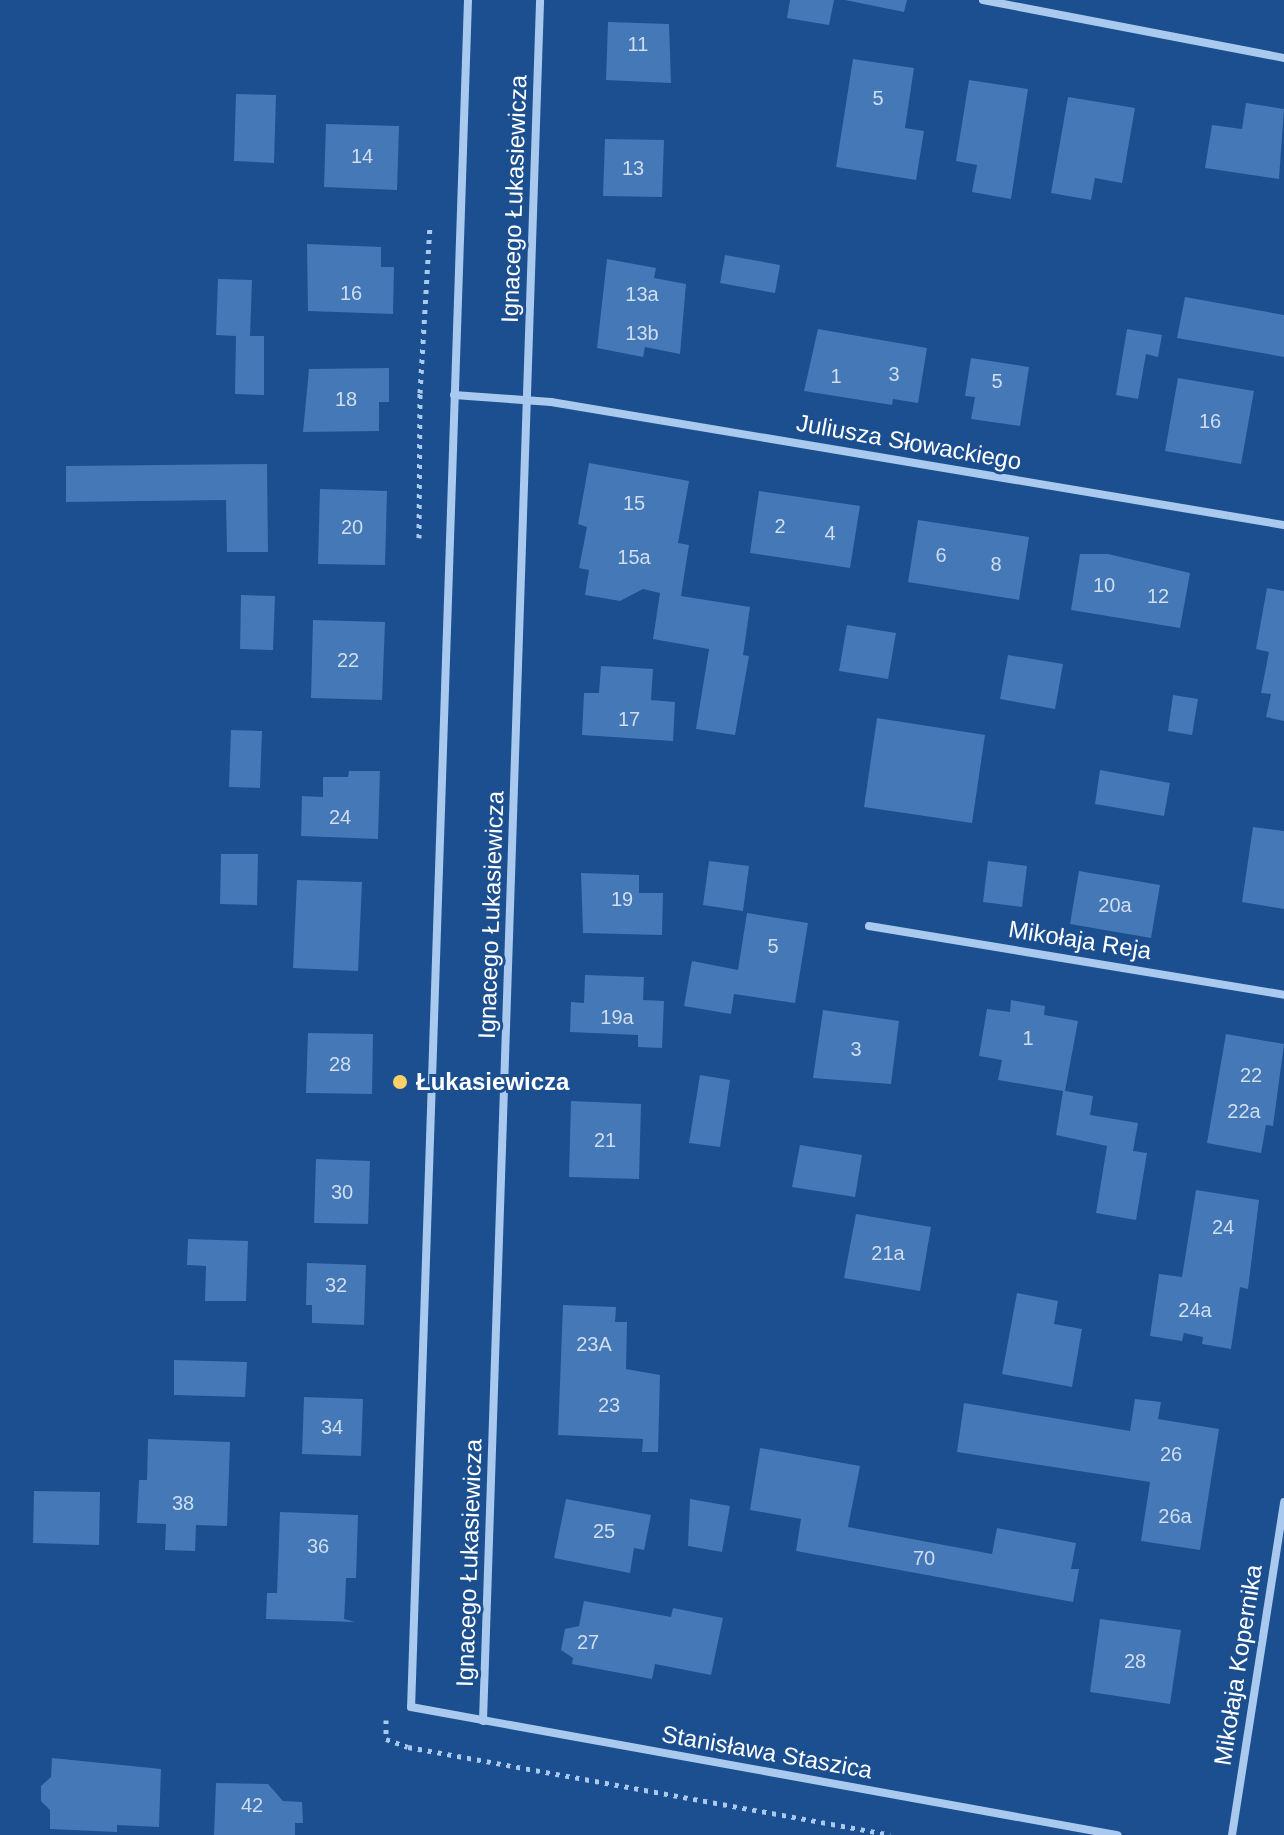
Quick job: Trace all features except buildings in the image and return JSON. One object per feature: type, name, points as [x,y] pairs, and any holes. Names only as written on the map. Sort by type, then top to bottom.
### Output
[{"type":"street","points":[[468,0],[454,395],[528,399]]},
{"type":"street","name":"Ignacego Łukasiewicza","points":[[483,1721],[540,0]]},
{"type":"street","points":[[983,0],[1284,58]]},
{"type":"street","name":"Stanisława Staszica","points":[[454,395],[411,1707],[1117,1835]]},
{"type":"street","name":"Juliusza Słowackiego","points":[[528,399],[1284,525]]},
{"type":"street","name":"Mikołaja Reja","points":[[869,926],[1284,995]]},
{"type":"street","name":"Mikołaja Kopernika","points":[[1232,1835],[1284,1502]]},
{"type":"place","name":"Łukasiewicza","points":[[400,1082]]}]
